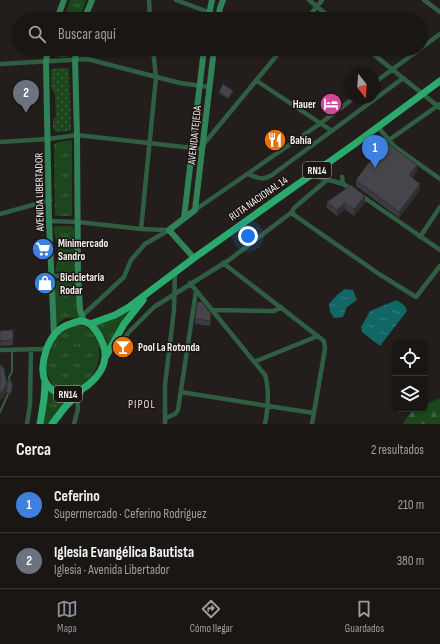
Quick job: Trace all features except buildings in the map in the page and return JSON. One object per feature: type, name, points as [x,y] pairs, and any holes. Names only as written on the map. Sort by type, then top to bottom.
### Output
[{"type":"highway","name":"RUTA NACIONAL 14","points":[[54,334],[68,324],[115,315],[129,307],[194,258],[440,81]]},
{"type":"highway","name":"RUTA NACIONAL 14","points":[[52,424],[65,407],[91,383],[101,370],[106,356],[124,324],[148,293]]},
{"type":"highway","points":[[85,320],[98,333],[106,356]]},
{"type":"highway","name":"RN14","points":[[40,424],[45,383],[43,359],[46,349],[54,334]]},
{"type":"highway","name":"RN14","points":[[45,383],[51,389],[60,393],[79,393]]},
{"type":"main road","points":[[60,12],[64,0]]},
{"type":"main road","points":[[87,12],[92,0]]},
{"type":"main road","points":[[209,12],[212,0]]},
{"type":"main road","points":[[219,12],[223,0]]},
{"type":"main road","name":"AVENIDA LIBERTADOR","points":[[47,56],[51,276],[54,334]]},
{"type":"main road","points":[[76,56],[78,275],[80,310],[85,320]]},
{"type":"main road","name":"AVENIDA TEJEDA","points":[[184,218],[203,56]]},
{"type":"main road","name":"AVENIDA TEJEDA","points":[[195,210],[213,56]]},
{"type":"main road","points":[[194,258],[169,230],[195,210]]},
{"type":"street","points":[[149,0],[150,12]]},
{"type":"street","points":[[176,0],[200,12]]},
{"type":"street","points":[[309,0],[324,12]]},
{"type":"street","points":[[312,12],[322,0]]},
{"type":"street","points":[[424,0],[440,12]]},
{"type":"street","points":[[428,43],[440,34]]},
{"type":"street","points":[[141,229],[156,78],[154,56]]},
{"type":"street","points":[[0,142],[48,139],[77,135],[192,148],[203,147],[276,56]]},
{"type":"street","points":[[375,56],[402,79],[439,106],[389,140],[375,141]]},
{"type":"street","points":[[380,78],[410,56]]},
{"type":"street","points":[[0,64],[87,59],[156,78],[209,87]]},
{"type":"street","points":[[248,174],[266,179],[402,79]]},
{"type":"street","points":[[257,80],[321,122],[332,131]]},
{"type":"street","points":[[195,210],[346,104]]},
{"type":"street","points":[[378,127],[394,146],[440,179]]},
{"type":"street","points":[[311,174],[343,184],[366,198],[440,250]]},
{"type":"street","points":[[342,177],[343,184]]},
{"type":"street","points":[[112,345],[118,347],[129,332],[154,307],[223,263],[292,212],[294,208],[328,179]]},
{"type":"street","points":[[0,214],[50,200]]},
{"type":"street","points":[[420,236],[440,207]]},
{"type":"street","points":[[292,212],[294,215],[361,262],[416,297],[440,266]]},
{"type":"street","points":[[50,221],[169,230]]},
{"type":"street","points":[[85,320],[124,277],[131,260],[145,244],[169,230]]},
{"type":"street","points":[[223,263],[324,341],[325,349],[312,424]]},
{"type":"street","points":[[165,424],[165,385],[174,310],[175,272]]},
{"type":"street","points":[[51,276],[78,275]]},
{"type":"street","points":[[190,284],[265,375],[268,384],[268,406],[265,424]]},
{"type":"street","points":[[166,418],[175,414],[178,410],[196,291]]},
{"type":"street","points":[[212,310],[274,311],[281,307]]},
{"type":"street","points":[[254,362],[318,336]]},
{"type":"street","points":[[27,424],[30,404],[31,349]]},
{"type":"street","points":[[0,350],[46,349]]},
{"type":"street","points":[[181,392],[314,413]]},
{"type":"street","points":[[74,424],[78,409],[79,393]]},
{"type":"lane","points":[[10,384],[9,377],[12,372],[12,350]]},
{"type":"lane","points":[[0,412],[8,394]]},
{"type":"green space","points":[[70,0],[86,0],[82,12],[66,12]]},
{"type":"green space","points":[[56,68],[69,69],[71,130],[68,131],[56,132],[53,129],[53,120],[56,117],[55,95],[51,87],[51,70]]},
{"type":"green space","points":[[71,140],[72,216],[55,216],[54,144]]},
{"type":"green space","points":[[58,226],[71,226],[74,228],[75,271],[70,273],[57,272],[55,269],[58,253],[53,228]]},
{"type":"green space","points":[[73,280],[75,283],[80,318],[66,318],[56,325],[54,283],[57,281]]},
{"type":"green space","points":[[136,305],[107,348],[94,325]]},
{"type":"green space","points":[[73,326],[85,326],[97,339],[99,349],[98,360],[95,371],[80,387],[70,390],[59,389],[51,382],[45,362],[60,334]]},
{"type":"green space","points":[[47,389],[66,397],[71,396],[49,424],[42,424]]},
{"type":"green space","points":[[440,398],[440,424],[403,424],[411,412],[428,412],[428,404]]},
{"type":"water","points":[[345,289],[353,290],[357,300],[347,307],[343,317],[334,318],[330,312],[329,304]]},
{"type":"water","points":[[397,300],[405,306],[407,311],[380,346],[362,332],[361,327],[370,311]]},
{"type":"place","name":"Hauer","points":[[331,104]]},
{"type":"place","name":"Iglesia Evangélica Bautista","points":[[26,113]]},
{"type":"place","name":"Bahía","points":[[275,140]]},
{"type":"place","name":"Ceferino","points":[[375,168]]},
{"type":"place","name":"Minimercado Sandro","points":[[43,249]]},
{"type":"place","name":"Bicicletaría Rodar","points":[[45,283]]},
{"type":"place","name":"Pool La Rotonda","points":[[123,347]]},
{"type":"district","name":"PIPOL","points":[[142,404]]}]
